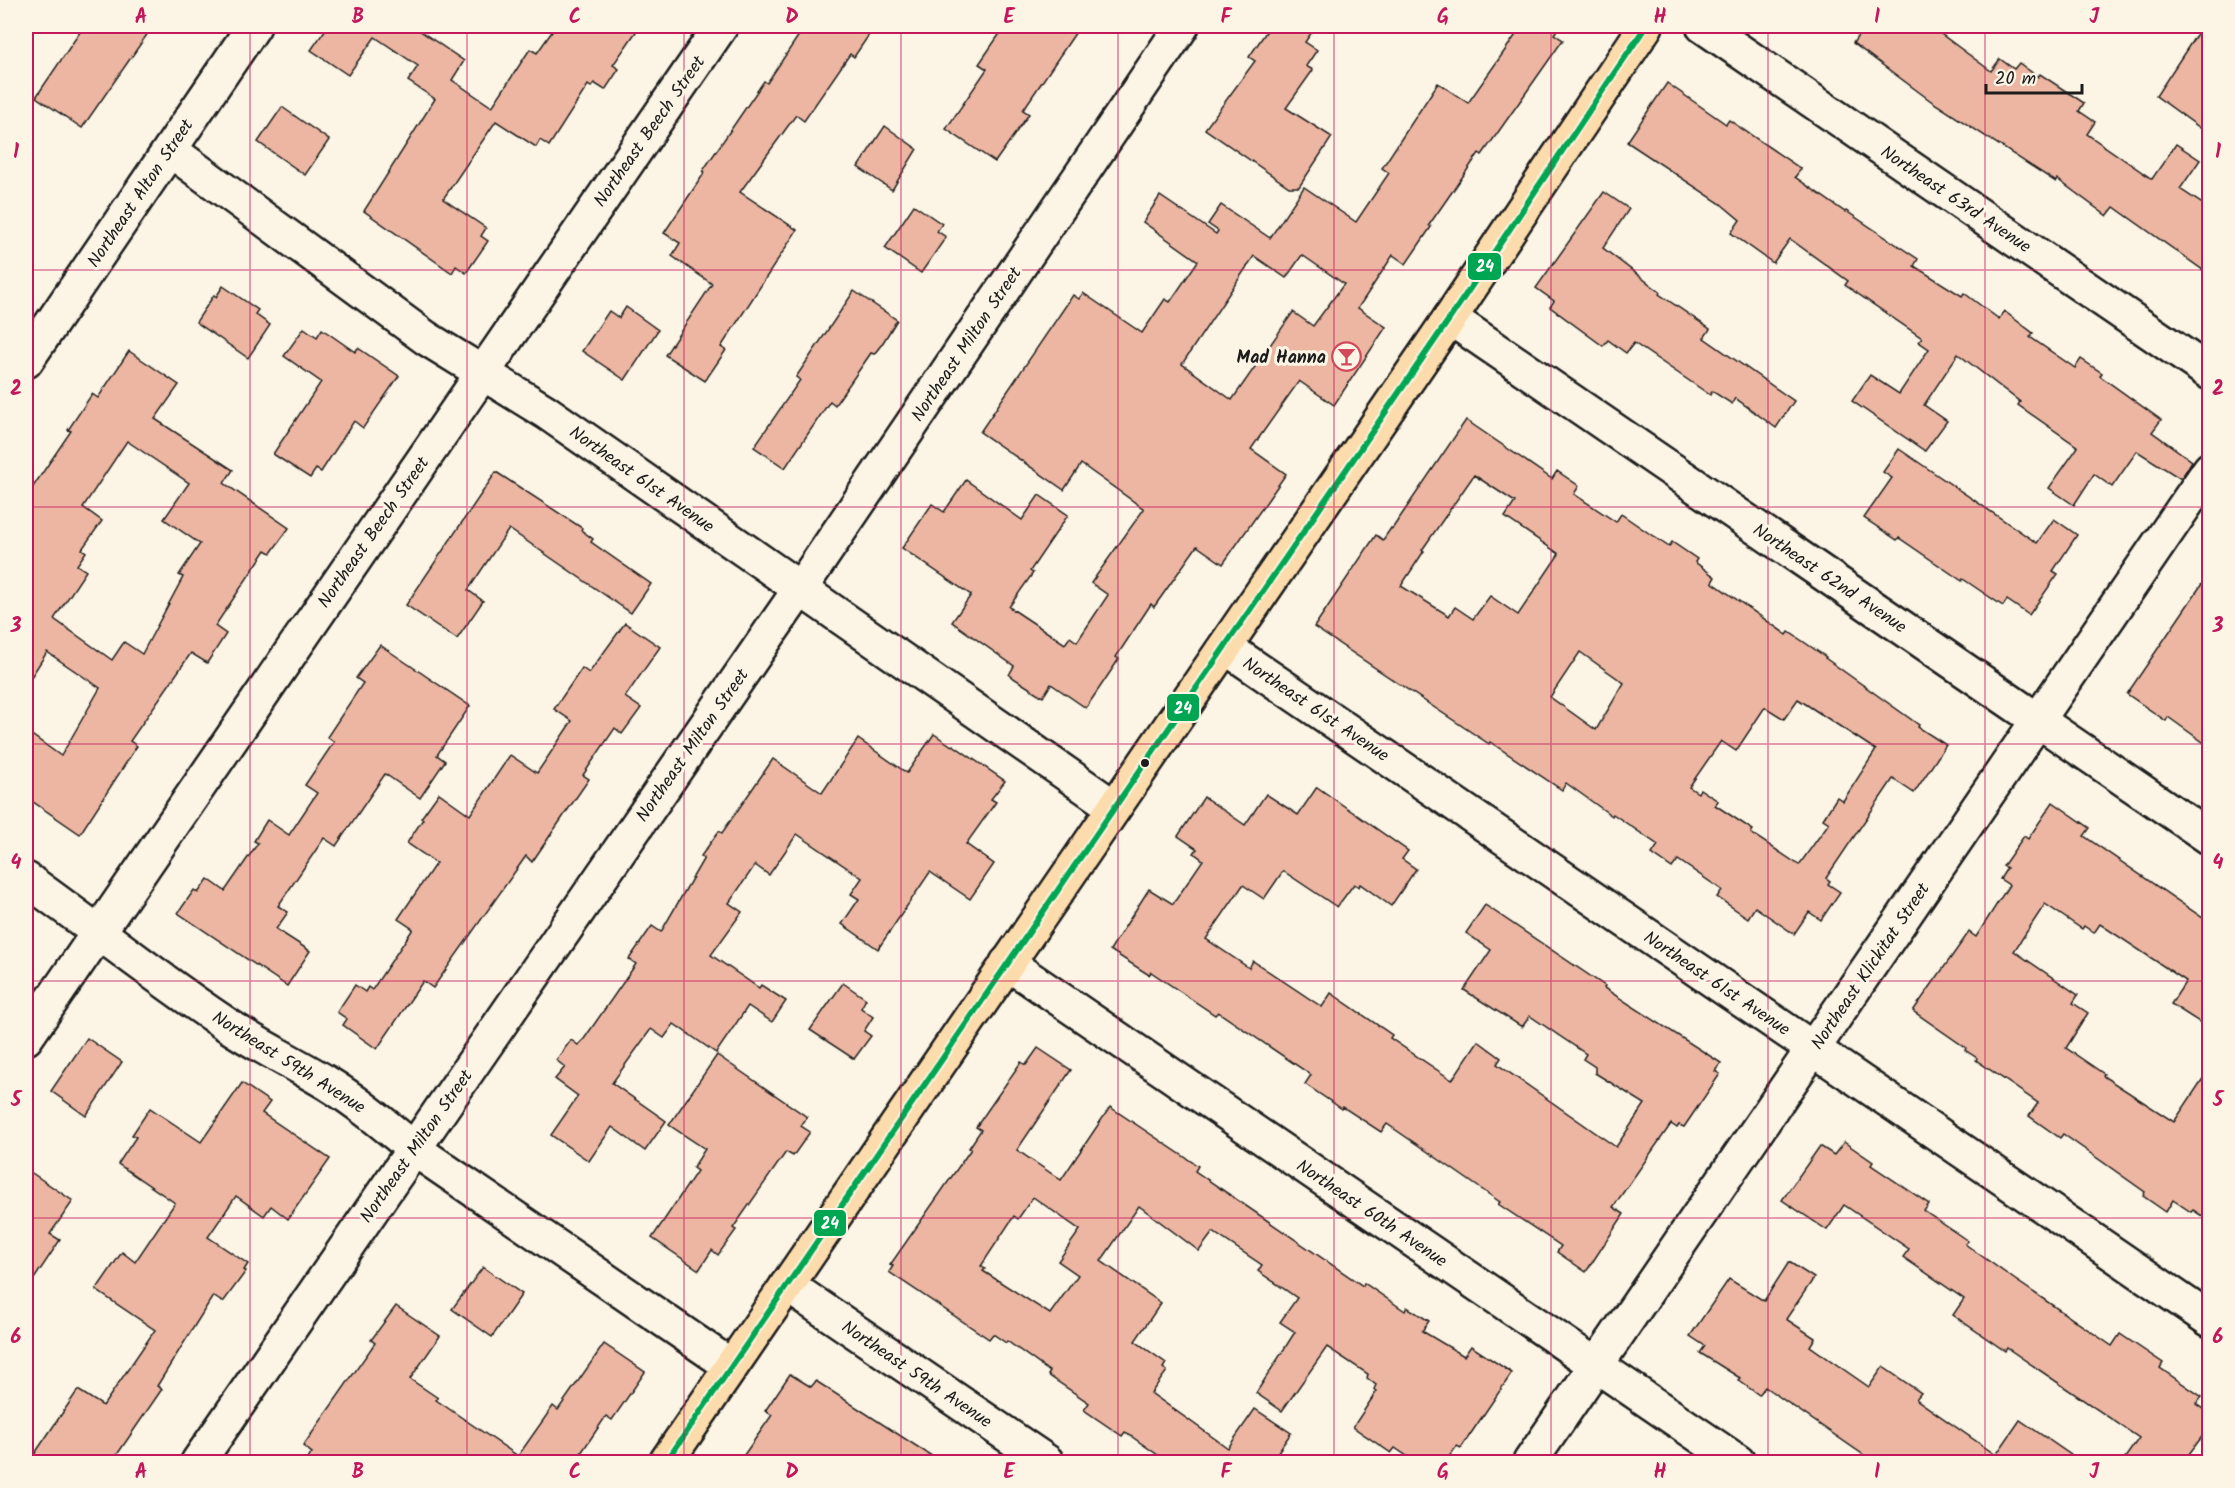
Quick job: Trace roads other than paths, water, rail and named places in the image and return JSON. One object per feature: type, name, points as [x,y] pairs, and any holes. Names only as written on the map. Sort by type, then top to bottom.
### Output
[{"type":"main road","points":[[666,1462],[1450,318],[1646,26]]},
{"type":"street","name":"Northeast Alton Street","points":[[26,361],[254,26]]},
{"type":"street","name":"Northeast Beech Street","points":[[26,1038],[721,26]]},
{"type":"street","name":"Northeast Milton Street","points":[[198,1462],[800,589],[1182,26]]},
{"type":"street","name":"Northeast 63rd Avenue","points":[[1703,26],[2210,373]]},
{"type":"street","name":"Northeast 61st Avenue","points":[[170,150],[426,338],[546,412],[1114,807]]},
{"type":"street","name":"Northeast 62nd Avenue","points":[[1450,318],[2210,838]]},
{"type":"street","name":"Northeast Klickitat Street","points":[[1530,1462],[2210,469]]},
{"type":"street","name":"Northeast 61st Avenue","points":[[1225,647],[2210,1320]]},
{"type":"street","name":"Northeast 59th Avenue","points":[[26,879],[99,931],[151,972],[231,1027],[328,1084],[366,1110],[414,1149],[732,1366]]},
{"type":"street","name":"Northeast 60th Avenue","points":[[1006,963],[1738,1462]]},
{"type":"street","name":"Northeast 59th Avenue","points":[[787,1285],[1047,1462]]},
{"type":"place","name":"Mad Hanna","points":[[1347,357]]}]
